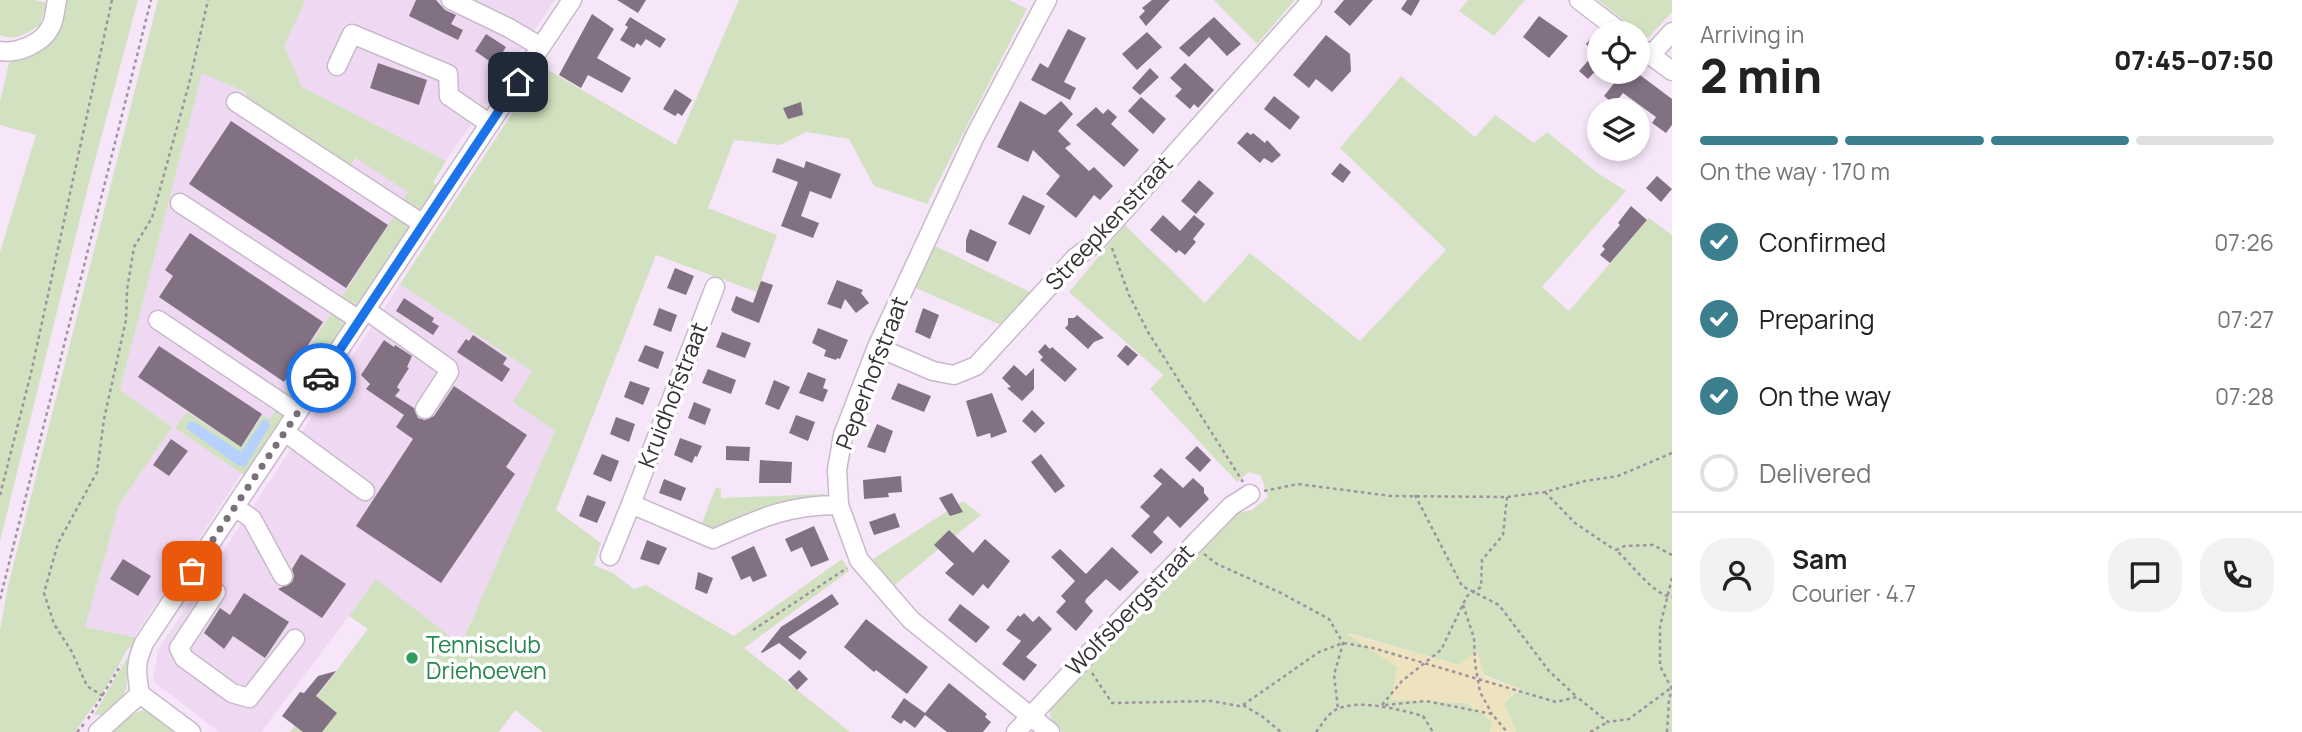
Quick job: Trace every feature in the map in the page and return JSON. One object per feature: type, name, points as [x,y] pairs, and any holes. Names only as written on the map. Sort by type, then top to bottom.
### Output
[{"type":"street","points":[[0,51],[8,53],[33,45],[50,29],[57,0]]},
{"type":"street","points":[[451,0],[541,47]]},
{"type":"street","points":[[191,732],[140,694],[136,670],[137,659],[144,643],[572,0]]},
{"type":"street","name":"Peperhofstraat","points":[[1047,0],[975,136],[877,347],[843,435],[836,470],[839,505],[859,560],[911,620],[1050,732]]},
{"type":"street","name":"Streepkenstraat","points":[[877,347],[933,371],[954,375],[976,366],[1075,258],[1102,236],[1312,0]]},
{"type":"street","points":[[1579,0],[1606,21]]},
{"type":"street","points":[[1650,46],[1672,32]]},
{"type":"street","points":[[337,66],[352,34],[448,75],[449,96],[490,124]]},
{"type":"street","points":[[1650,54],[1672,71]]},
{"type":"street","points":[[236,102],[423,224]]},
{"type":"street","points":[[180,203],[448,368],[449,372],[425,409]]},
{"type":"street","name":"Kruidhofstraat","points":[[610,556],[715,287]]},
{"type":"street","points":[[158,320],[297,413]]},
{"type":"street","points":[[285,432],[365,491]]},
{"type":"street","name":"Wolfsbergstraat","points":[[1016,732],[1231,506],[1250,494]]},
{"type":"street","points":[[631,504],[713,539],[771,513],[817,505],[839,505]]},
{"type":"street","points":[[235,507],[252,519],[283,576]]},
{"type":"street","points":[[192,571],[216,592],[179,648],[184,658],[232,693],[249,698],[295,639]]},
{"type":"street","points":[[98,732],[140,694]]},
{"type":"path","points":[[0,495],[31,373],[112,0]]},
{"type":"path","points":[[0,599],[151,0]]},
{"type":"path","points":[[103,696],[87,686],[72,652],[54,624],[44,593],[58,544],[97,472],[104,419],[126,320],[127,290],[134,247],[152,218],[189,84],[208,0]]},
{"type":"path","points":[[1109,240],[1129,295],[1149,332],[1250,494],[1298,484],[1391,496],[1507,497],[1618,477],[1672,453]]},
{"type":"path","points":[[1545,492],[1575,523],[1616,550],[1644,579],[1667,597],[1672,597]]},
{"type":"path","points":[[1415,495],[1462,586],[1499,605],[1549,671],[1608,722]]},
{"type":"path","points":[[1382,705],[1402,681],[1441,650],[1467,596],[1481,587],[1482,560],[1503,536],[1507,497]]},
{"type":"path","points":[[1193,545],[1217,564],[1281,593],[1329,619],[1343,643],[1334,676],[1338,709]]},
{"type":"path","points":[[1616,550],[1625,546],[1653,545],[1672,555]]},
{"type":"path","points":[[752,630],[853,565]]},
{"type":"path","points":[[1667,732],[1672,689],[1660,666],[1660,625],[1672,578]]},
{"type":"path","points":[[1463,605],[1474,638],[1480,692],[1492,714],[1507,732]]},
{"type":"path","points":[[1080,662],[1095,676],[1112,703],[1211,701],[1243,705],[1320,652],[1343,643],[1424,662],[1556,702],[1577,697]]},
{"type":"path","points":[[77,732],[122,664]]},
{"type":"path","points":[[1590,732],[1608,722],[1629,719],[1672,689]]},
{"type":"path","points":[[1316,732],[1338,709],[1426,701],[1492,714]]},
{"type":"path","points":[[1243,705],[1281,732]]},
{"type":"path","points":[[1382,705],[1423,716],[1433,732]]},
{"type":"shaded area","points":[[306,0],[555,0],[446,161],[302,87],[284,46]]},
{"type":"shaded area","points":[[202,72],[433,183],[134,637],[85,627],[119,505],[172,427],[120,390]]},
{"type":"shaded area","points":[[400,284],[532,371],[555,431],[461,646],[376,580],[261,732],[219,732],[153,681],[158,650]]},
{"type":"green space","points":[[0,0],[34,0],[47,3],[40,25],[16,37],[0,35]]},
{"type":"green space","points":[[65,0],[138,0],[90,179],[0,541],[0,252],[36,135],[0,125],[0,102],[9,63],[20,56]]},
{"type":"green space","points":[[158,0],[306,0],[284,46],[302,87],[446,161],[433,183],[438,185],[423,208],[414,210],[402,202],[408,192],[356,158],[349,167],[246,96],[247,93],[202,73],[120,390],[172,427],[119,505],[85,627],[138,640],[127,650],[104,691],[75,732],[0,732],[0,630],[8,586]]},
{"type":"green space","points":[[739,0],[1009,0],[1027,9],[927,204],[874,186],[849,139],[806,132],[780,145],[734,140],[708,208],[777,235],[757,292],[656,255],[556,510],[601,543],[594,565],[613,573],[634,589],[646,585],[734,636],[842,559],[849,571],[744,648],[850,732],[543,732],[515,710],[499,732],[290,732],[368,629],[349,616],[376,579],[461,645],[555,431],[513,402],[532,371],[400,284],[543,67],[676,145]]},
{"type":"green space","points":[[1214,0],[1295,0],[1257,44]]},
{"type":"green space","points":[[1468,0],[1525,0],[1494,36],[1459,11]]},
{"type":"green space","points":[[1598,0],[1672,0],[1672,12],[1650,36],[1650,21],[1625,21]]},
{"type":"green space","points":[[1401,76],[1475,137],[1495,115],[1534,143],[1547,132],[1599,174],[1626,191],[1542,287],[1569,311],[1649,218],[1672,235],[1672,732],[1516,732],[1504,703],[1520,689],[1459,665],[1348,633],[1398,667],[1392,699],[1467,703],[1492,721],[1490,732],[1062,732],[1051,719],[1051,703],[1238,513],[1252,510],[1268,497],[1261,476],[1249,472],[1237,482],[1150,389],[1163,375],[1069,292],[1125,225],[1205,303],[1250,253],[1360,341],[1446,250],[1340,148]]},
{"type":"green space","points":[[396,213],[407,220],[410,231],[360,306],[350,308],[340,300]]},
{"type":"green space","points":[[935,246],[1032,293],[1003,326],[916,288]]},
{"type":"green space","points":[[333,311],[342,318],[345,329],[299,399],[289,401],[283,396],[289,386],[285,383]]},
{"type":"green space","points":[[281,409],[284,420],[247,477],[175,428],[187,412],[241,447],[263,415],[270,419],[276,410]]},
{"type":"green space","points":[[716,487],[721,489],[721,498],[825,494],[821,498],[778,503],[711,530],[701,525]]},
{"type":"green space","points":[[963,501],[981,515],[891,588],[873,559]]},
{"type":"green space","points":[[128,656],[124,694],[107,715],[94,715]]},
{"type":"green space","points":[[143,710],[154,712],[182,732],[110,732],[128,716]]},
{"type":"sand","points":[[1345,633],[1459,665],[1477,651],[1485,677],[1520,688],[1504,703],[1516,732],[1490,732],[1492,721],[1467,703],[1391,700],[1397,667]]},
{"type":"water","points":[[263,420],[268,420],[270,426],[245,467],[237,465],[186,428],[189,422],[193,421],[241,452]]},
{"type":"building","points":[[416,0],[436,0],[445,10],[456,15],[451,24],[463,30],[458,40],[409,16]]},
{"type":"building","points":[[617,0],[646,0],[638,13]]},
{"type":"building","points":[[1152,0],[1170,0],[1146,26],[1139,17],[1145,11],[1142,8]]},
{"type":"building","points":[[1344,0],[1373,0],[1350,26],[1334,12]]},
{"type":"building","points":[[1407,0],[1420,0],[1411,16],[1401,9]]},
{"type":"building","points":[[592,14],[614,29],[597,58],[631,78],[622,93],[588,75],[581,88],[559,75]]},
{"type":"building","points":[[1539,16],[1568,36],[1549,58],[1523,37]]},
{"type":"building","points":[[630,17],[666,39],[660,48],[646,39],[641,46],[637,43],[634,48],[620,40],[628,27],[625,25]]},
{"type":"building","points":[[1214,17],[1241,44],[1227,56],[1209,37],[1189,57],[1179,48]]},
{"type":"building","points":[[1068,29],[1086,38],[1064,82],[1076,88],[1070,100],[1031,80],[1040,63],[1048,68]]},
{"type":"building","points":[[1147,32],[1162,47],[1137,70],[1122,54]]},
{"type":"building","points":[[486,34],[506,47],[495,65],[475,51]]},
{"type":"building","points":[[1326,35],[1350,54],[1351,71],[1332,92],[1316,79],[1309,88],[1293,75]]},
{"type":"building","points":[[1587,62],[1587,78],[1579,71]]},
{"type":"building","points":[[378,63],[427,80],[419,105],[370,88]]},
{"type":"building","points":[[1185,63],[1214,90],[1198,108],[1194,104],[1190,109],[1175,96],[1182,89],[1170,78]]},
{"type":"building","points":[[1150,68],[1159,77],[1140,95],[1132,88]]},
{"type":"building","points":[[1650,82],[1672,99],[1672,125],[1666,133],[1652,123],[1656,117],[1650,113],[1650,98],[1630,98],[1623,93],[1619,98],[1604,96],[1614,84]]},
{"type":"building","points":[[675,89],[692,100],[682,116],[678,113],[675,116],[663,109]]},
{"type":"building","points":[[1274,96],[1300,117],[1290,130],[1264,109]]},
{"type":"building","points":[[1141,97],[1166,119],[1153,134],[1128,111]]},
{"type":"building","points":[[1020,101],[1045,115],[1061,101],[1073,114],[1058,131],[1071,144],[1065,148],[1089,171],[1094,167],[1113,186],[1100,200],[1094,195],[1076,218],[1046,194],[1060,176],[1033,150],[1028,162],[997,147]]},
{"type":"building","points":[[801,102],[803,115],[788,119],[783,108]]},
{"type":"building","points":[[1096,107],[1103,114],[1108,109],[1117,117],[1111,124],[1139,150],[1124,167],[1076,125]]},
{"type":"building","points":[[231,121],[388,225],[346,288],[189,184]]},
{"type":"building","points":[[1247,132],[1251,135],[1253,133],[1265,143],[1267,140],[1281,155],[1272,163],[1264,158],[1260,163],[1237,143]]},
{"type":"building","points":[[777,158],[804,168],[806,161],[841,174],[831,199],[810,191],[801,216],[819,223],[813,238],[781,226],[798,182],[772,172]]},
{"type":"building","points":[[1340,163],[1351,172],[1343,183],[1331,174]]},
{"type":"building","points":[[1657,176],[1672,189],[1661,202],[1646,188]]},
{"type":"building","points":[[1199,180],[1214,193],[1196,214],[1181,201]]},
{"type":"building","points":[[1023,195],[1045,206],[1030,235],[1008,224]]},
{"type":"building","points":[[1631,206],[1647,220],[1610,263],[1600,255],[1605,249],[1602,246],[1620,225],[1618,223]]},
{"type":"building","points":[[1163,215],[1180,231],[1194,215],[1205,224],[1193,239],[1196,242],[1185,255],[1179,250],[1176,253],[1150,230]]},
{"type":"building","points":[[970,229],[997,242],[988,262],[966,252]]},
{"type":"building","points":[[190,233],[323,322],[284,382],[159,297],[173,276],[165,270]]},
{"type":"building","points":[[675,268],[694,276],[686,295],[667,288]]},
{"type":"building","points":[[837,280],[863,290],[861,293],[869,303],[856,313],[845,299],[841,309],[827,304]]},
{"type":"building","points":[[761,281],[773,285],[759,323],[731,310],[736,296],[753,303]]},
{"type":"building","points":[[404,298],[434,318],[432,322],[439,326],[433,335],[396,311]]},
{"type":"building","points":[[659,308],[677,315],[671,332],[653,325]]},
{"type":"building","points":[[923,308],[939,315],[930,339],[915,332]]},
{"type":"building","points":[[1077,315],[1104,338],[1094,342],[1088,349],[1065,328],[1068,318]]},
{"type":"building","points":[[818,328],[848,340],[840,359],[824,356],[826,350],[812,343]]},
{"type":"building","points":[[722,332],[751,343],[745,358],[716,347]]},
{"type":"building","points":[[473,335],[507,358],[503,364],[510,369],[502,382],[457,352],[466,339],[469,341]]},
{"type":"building","points":[[384,340],[412,356],[407,367],[409,368],[397,387],[400,390],[395,396],[414,408],[418,418],[425,420],[434,416],[454,386],[527,435],[506,467],[515,474],[441,583],[356,526],[413,439],[396,427],[404,415],[366,389],[370,384],[361,375]]},
{"type":"building","points":[[1045,344],[1077,369],[1065,382],[1040,360],[1043,357],[1038,352]]},
{"type":"building","points":[[645,345],[664,352],[658,369],[638,361]]},
{"type":"building","points":[[1126,345],[1138,355],[1128,366],[1117,356]]},
{"type":"building","points":[[159,346],[262,414],[241,447],[138,377]]},
{"type":"building","points":[[1014,365],[1026,376],[1034,368],[1034,389],[1022,401],[1007,388],[1011,387],[1002,378]]},
{"type":"building","points":[[708,369],[736,380],[731,394],[702,383]]},
{"type":"building","points":[[808,372],[826,379],[823,388],[828,390],[823,402],[799,393]]},
{"type":"building","points":[[774,380],[790,387],[779,410],[765,404]]},
{"type":"building","points":[[630,381],[650,388],[643,405],[624,397]]},
{"type":"building","points":[[898,383],[931,396],[924,412],[891,399]]},
{"type":"building","points":[[992,393],[1007,432],[991,438],[990,433],[977,437],[966,401]]},
{"type":"building","points":[[694,402],[711,409],[705,425],[688,418]]},
{"type":"building","points":[[1032,410],[1045,423],[1035,433],[1022,421]]},
{"type":"building","points":[[796,415],[815,422],[808,441],[789,433]]},
{"type":"building","points":[[616,417],[635,424],[629,442],[610,434]]},
{"type":"building","points":[[877,424],[893,431],[885,453],[867,447]]},
{"type":"building","points":[[680,438],[702,446],[692,463],[674,455]]},
{"type":"building","points":[[171,439],[188,451],[169,476],[153,465]]},
{"type":"building","points":[[726,446],[750,447],[749,461],[726,460]]},
{"type":"building","points":[[1197,446],[1211,460],[1200,472],[1185,458]]},
{"type":"building","points":[[602,454],[619,461],[611,482],[593,474]]},
{"type":"building","points":[[1041,454],[1065,486],[1055,493],[1031,462]]},
{"type":"building","points":[[760,460],[792,462],[791,483],[759,483]]},
{"type":"building","points":[[1161,468],[1183,488],[1193,478],[1204,488],[1209,499],[1180,528],[1168,516],[1153,532],[1163,542],[1151,554],[1131,536],[1150,516],[1140,507],[1162,484],[1153,476]]},
{"type":"building","points":[[901,476],[902,492],[888,493],[889,497],[864,499],[863,480]]},
{"type":"building","points":[[664,479],[686,488],[681,501],[659,493]]},
{"type":"building","points":[[952,493],[963,512],[950,516],[939,498]]},
{"type":"building","points":[[587,495],[606,502],[597,523],[579,516]]},
{"type":"building","points":[[895,513],[900,527],[874,535],[869,522]]},
{"type":"building","points":[[814,526],[829,560],[811,567],[802,547],[791,552],[785,539]]},
{"type":"building","points":[[949,530],[973,553],[985,539],[1010,561],[988,589],[983,584],[973,596],[945,573],[954,564],[934,545]]},
{"type":"building","points":[[647,540],[667,548],[659,565],[640,559]]},
{"type":"building","points":[[754,546],[767,576],[753,582],[750,576],[741,580],[731,557]]},
{"type":"building","points":[[1112,547],[1139,572],[1120,591],[1106,579],[1086,599],[1085,602],[1093,611],[1076,631],[1056,612],[1066,601],[1061,596],[1075,581],[1051,557],[1060,549],[1086,574]]},
{"type":"building","points":[[301,554],[346,584],[322,618],[278,589],[292,582],[292,569]]},
{"type":"building","points":[[123,559],[151,576],[138,596],[110,579]]},
{"type":"building","points":[[698,572],[713,578],[707,594],[695,589]]},
{"type":"building","points":[[244,593],[289,622],[265,658],[233,636],[224,649],[204,633],[220,608],[230,615]]},
{"type":"building","points":[[832,594],[839,604],[788,637],[807,652],[800,660],[779,643],[761,652],[781,627]]},
{"type":"building","points":[[960,604],[990,627],[976,643],[948,620]]},
{"type":"building","points":[[1024,613],[1033,622],[1039,616],[1052,629],[1026,657],[1037,665],[1024,681],[1002,664],[1021,641],[1006,630],[1018,615],[1020,617]]},
{"type":"building","points":[[866,619],[928,667],[907,694],[844,647]]},
{"type":"building","points":[[799,670],[808,679],[797,690],[788,680]]},
{"type":"building","points":[[336,671],[316,696],[337,713],[322,732],[303,732],[282,716],[300,692],[304,693],[318,676]]},
{"type":"building","points":[[949,683],[987,714],[985,717],[991,722],[983,732],[947,732],[925,715],[915,728],[904,720],[901,724],[891,717],[904,698],[925,713]]},
{"type":"way so far","points":[[192,571],[321,378]]},
{"type":"place","name":"Tennisclub Driehoeven","points":[[412,658]]},
{"type":"route","points":[[321,378],[518,82]]}]
